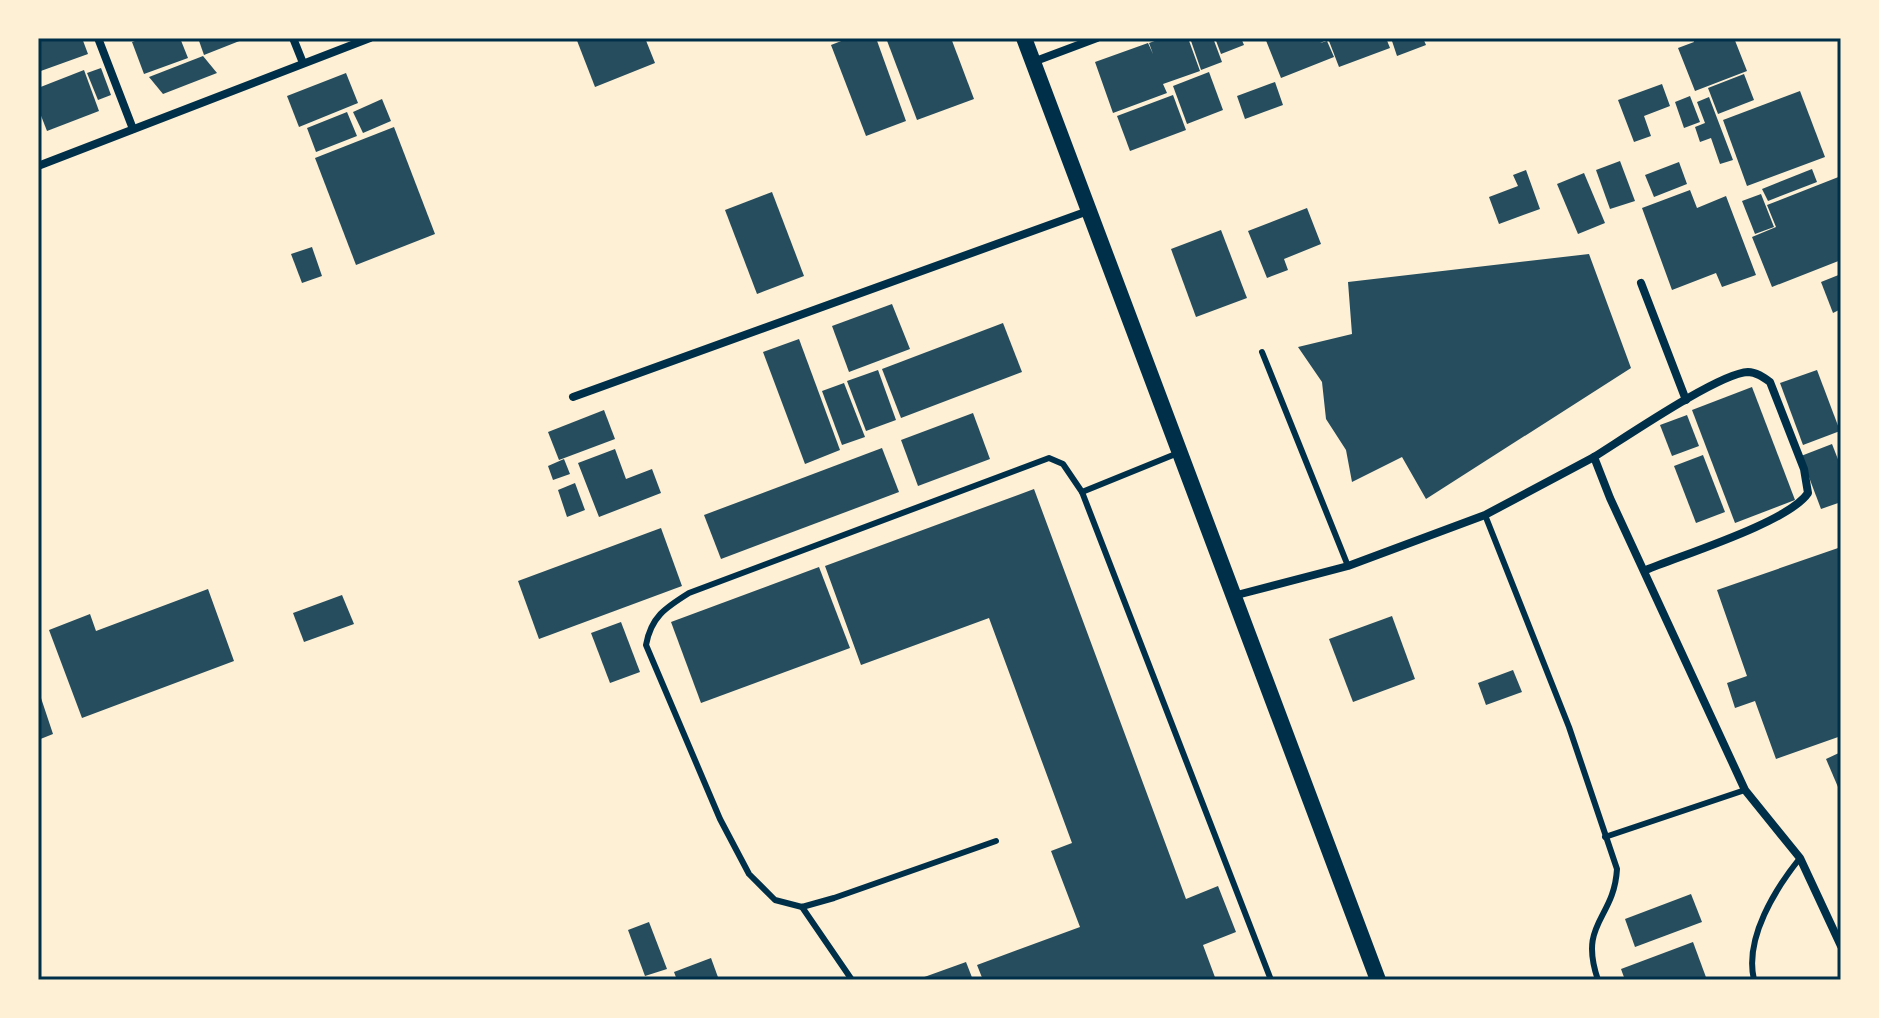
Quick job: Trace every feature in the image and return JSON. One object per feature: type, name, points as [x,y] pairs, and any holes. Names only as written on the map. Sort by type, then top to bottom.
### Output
[{"type":"main road","points":[[1024,38],[1378,980]]},
{"type":"street","points":[[98,38],[133,129]]},
{"type":"street","points":[[293,38],[303,63]]},
{"type":"street","points":[[38,166],[370,38]]},
{"type":"street","points":[[1033,62],[1097,38]]},
{"type":"street","points":[[573,397],[1088,211]]},
{"type":"street","points":[[1641,283],[1686,400]]},
{"type":"street","points":[[1232,596],[1348,566],[1485,515],[1594,457],[1686,400],[1747,372],[1761,375],[1770,382],[1808,481],[1808,493],[1800,504],[1646,570]]},
{"type":"street","points":[[1594,457],[1745,790],[1800,858],[1841,946]]},
{"type":"lane","points":[[1262,352],[1348,566]]},
{"type":"lane","points":[[1082,492],[1178,453]]},
{"type":"lane","points":[[996,841],[802,907],[775,900],[749,874],[720,819],[646,645],[649,628],[660,611],[689,593],[1049,458],[1063,464],[1082,492],[1271,980]]},
{"type":"lane","points":[[1485,515],[1569,727],[1617,869],[1616,887],[1590,938],[1591,960],[1598,980]]},
{"type":"lane","points":[[1605,837],[1745,790]]},
{"type":"lane","points":[[1754,980],[1758,934],[1773,891],[1800,858]]},
{"type":"lane","points":[[802,907],[852,980]]},
{"type":"building","points":[[38,38],[82,38],[88,54],[38,72]]},
{"type":"building","points":[[143,38],[180,38],[188,58],[144,74],[132,42]]},
{"type":"building","points":[[198,38],[247,38],[204,55]]},
{"type":"building","points":[[576,38],[645,38],[655,63],[595,87]]},
{"type":"building","points":[[849,38],[876,38],[906,121],[866,136],[831,45]]},
{"type":"building","points":[[886,38],[951,38],[974,99],[917,120]]},
{"type":"building","points":[[1163,38],[1188,38],[1200,71],[1163,84],[1167,93],[1113,113],[1095,62],[1148,43],[1153,54],[1149,43]]},
{"type":"building","points":[[1190,38],[1213,38],[1222,62],[1201,70]]},
{"type":"building","points":[[1215,38],[1241,38],[1244,45],[1221,54]]},
{"type":"building","points":[[1265,38],[1331,38],[1320,43],[1327,41],[1334,57],[1281,78]]},
{"type":"building","points":[[1337,38],[1386,38],[1390,48],[1339,67],[1329,41]]},
{"type":"building","points":[[1391,38],[1423,38],[1426,45],[1397,56]]},
{"type":"building","points":[[1693,38],[1734,38],[1747,71],[1695,91],[1678,48],[1694,42]]},
{"type":"building","points":[[203,56],[217,73],[163,94],[149,77]]},
{"type":"building","points":[[101,68],[111,95],[98,100],[87,73]]},
{"type":"building","points":[[84,70],[99,111],[47,131],[38,108],[38,88]]},
{"type":"building","points":[[1209,72],[1223,110],[1187,124],[1173,86]]},
{"type":"building","points":[[346,73],[358,103],[299,127],[287,96]]},
{"type":"building","points":[[1744,74],[1754,100],[1718,114],[1708,88]]},
{"type":"building","points":[[1275,82],[1283,105],[1245,119],[1237,96]]},
{"type":"building","points":[[1662,84],[1670,106],[1644,116],[1651,136],[1634,142],[1618,100]]},
{"type":"building","points":[[1800,91],[1825,157],[1747,186],[1723,120]]},
{"type":"building","points":[[1173,95],[1186,130],[1130,151],[1117,116]]},
{"type":"building","points":[[1690,96],[1700,122],[1684,128],[1675,102]]},
{"type":"building","points":[[1709,97],[1733,160],[1720,164],[1711,138],[1700,142],[1695,127],[1705,123],[1697,102]]},
{"type":"building","points":[[382,99],[391,121],[363,133],[353,112]]},
{"type":"building","points":[[347,112],[357,136],[316,152],[307,128]]},
{"type":"building","points":[[394,127],[435,234],[356,265],[315,158]]},
{"type":"building","points":[[1620,161],[1635,201],[1610,209],[1596,170]]},
{"type":"building","points":[[1679,162],[1687,184],[1654,197],[1645,175]]},
{"type":"building","points":[[1812,169],[1817,182],[1768,201],[1762,189]]},
{"type":"building","points":[[1526,170],[1540,209],[1499,224],[1489,197],[1518,186],[1513,175]]},
{"type":"building","points":[[1584,173],[1605,223],[1578,234],[1557,184]]},
{"type":"building","points":[[1841,176],[1841,260],[1772,287],[1752,237],[1776,227],[1767,205]]},
{"type":"building","points":[[1690,190],[1697,208],[1726,196],[1756,275],[1722,287],[1716,273],[1672,290],[1642,208]]},
{"type":"building","points":[[772,192],[804,276],[757,294],[725,210]]},
{"type":"building","points":[[1761,194],[1774,227],[1755,234],[1742,201]]},
{"type":"building","points":[[1307,208],[1321,244],[1284,259],[1288,270],[1267,278],[1248,231]]},
{"type":"building","points":[[1221,230],[1247,298],[1196,317],[1171,249]]},
{"type":"building","points":[[312,247],[322,276],[302,283],[291,254]]},
{"type":"building","points":[[1589,254],[1631,368],[1426,499],[1402,457],[1352,482],[1346,450],[1326,419],[1322,382],[1298,347],[1352,334],[1348,282]]},
{"type":"building","points":[[1841,274],[1841,309],[1833,313],[1821,282]]},
{"type":"building","points":[[892,304],[910,349],[849,372],[832,326]]},
{"type":"building","points":[[1003,323],[1022,372],[901,418],[882,369]]},
{"type":"building","points":[[799,339],[840,450],[805,464],[763,352]]},
{"type":"building","points":[[878,370],[896,420],[866,431],[847,381]]},
{"type":"building","points":[[1817,370],[1840,431],[1803,445],[1780,383]]},
{"type":"building","points":[[844,383],[865,437],[842,445],[822,391]]},
{"type":"building","points":[[1752,387],[1795,500],[1735,523],[1692,410]]},
{"type":"building","points":[[604,410],[615,439],[559,460],[548,432]]},
{"type":"building","points":[[973,413],[990,459],[918,486],[901,440]]},
{"type":"building","points":[[1687,415],[1699,446],[1672,456],[1660,425]]},
{"type":"building","points":[[1832,444],[1841,467],[1841,502],[1821,509],[1801,456]]},
{"type":"building","points":[[882,448],[899,492],[721,559],[704,515]]},
{"type":"building","points":[[615,449],[626,479],[652,469],[661,493],[599,517],[578,463]]},
{"type":"building","points":[[1703,455],[1725,512],[1696,523],[1674,466]]},
{"type":"building","points":[[564,459],[570,474],[553,480],[548,466]]},
{"type":"building","points":[[575,483],[585,510],[567,517],[558,490]]},
{"type":"building","points":[[1034,489],[1186,899],[1218,886],[1236,932],[1203,945],[1216,980],[983,980],[977,965],[1080,927],[1051,851],[1072,843],[989,618],[861,665],[825,566]]},
{"type":"building","points":[[661,528],[682,586],[539,639],[518,581]]},
{"type":"building","points":[[1841,547],[1841,736],[1776,759],[1755,701],[1735,708],[1727,683],[1747,676],[1717,590]]},
{"type":"building","points":[[819,567],[850,648],[701,703],[671,622]]},
{"type":"building","points":[[208,589],[234,661],[82,718],[49,630],[90,614],[96,631]]},
{"type":"building","points":[[342,595],[354,624],[304,642],[293,613]]},
{"type":"building","points":[[1392,616],[1415,679],[1353,702],[1329,639]]},
{"type":"building","points":[[621,622],[640,672],[610,683],[591,633]]},
{"type":"building","points":[[1513,670],[1522,692],[1486,705],[1478,683]]},
{"type":"building","points":[[38,689],[53,734],[38,740]]},
{"type":"building","points":[[1841,752],[1841,794],[1826,759]]},
{"type":"building","points":[[1691,894],[1702,922],[1635,947],[1625,919]]},
{"type":"building","points":[[649,922],[667,969],[645,976],[628,930]]},
{"type":"building","points":[[1693,942],[1707,980],[1625,980],[1621,969]]},
{"type":"building","points":[[711,958],[719,980],[677,980],[674,972]]},
{"type":"building","points":[[966,962],[973,980],[916,980]]}]
